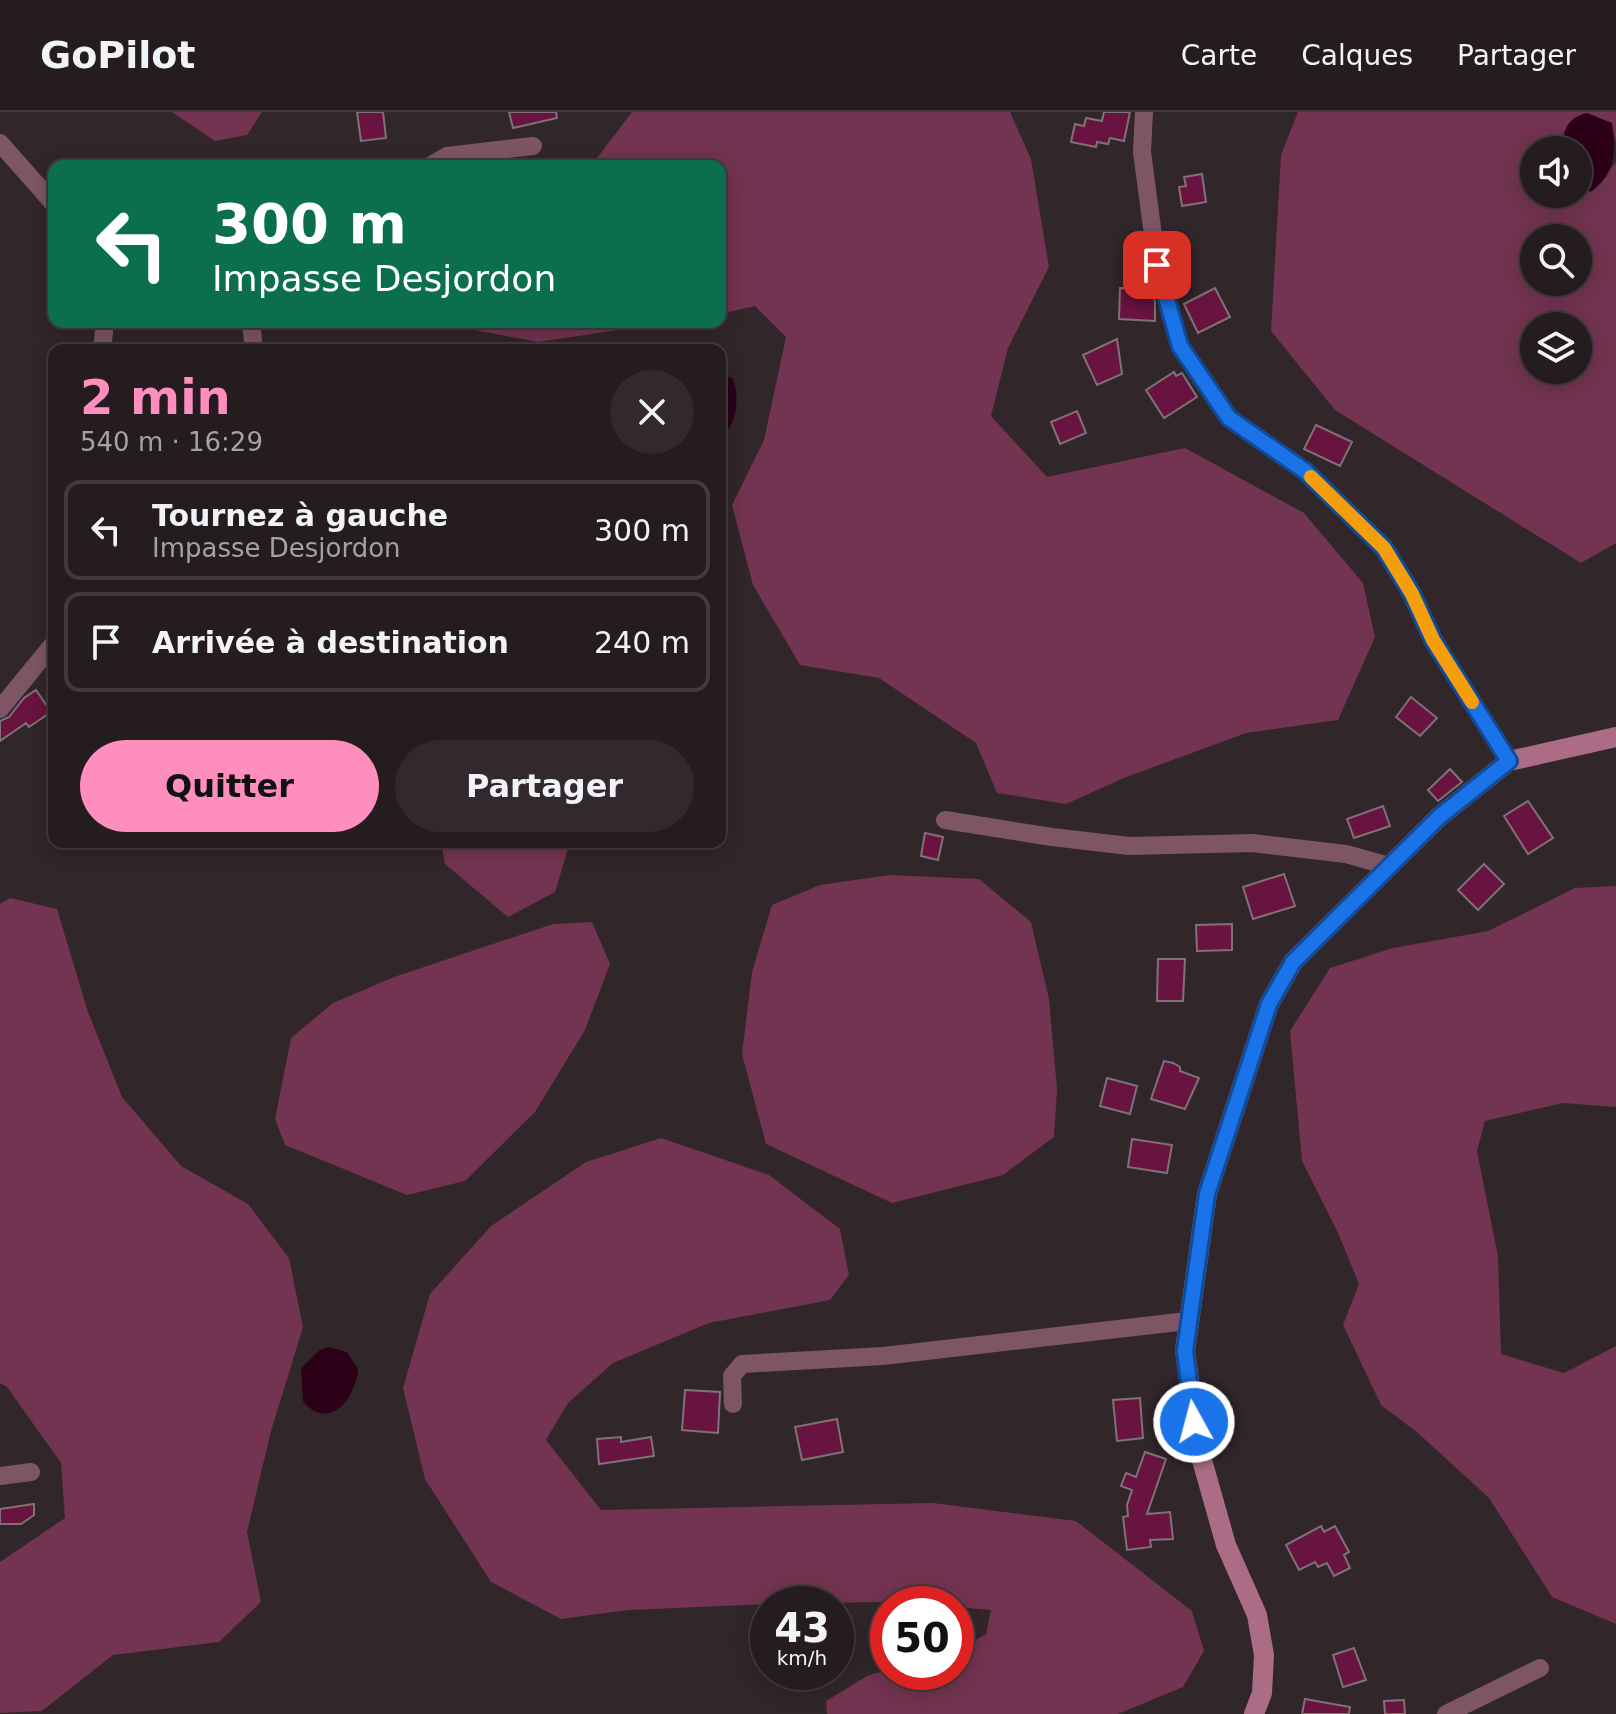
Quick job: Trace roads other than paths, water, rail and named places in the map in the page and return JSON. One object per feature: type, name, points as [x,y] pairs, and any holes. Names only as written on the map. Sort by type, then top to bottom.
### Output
[{"type":"main road","points":[[1254,1714],[1262,1693],[1264,1655],[1257,1615],[1226,1545],[1198,1446],[1185,1351],[1207,1194],[1269,1004],[1293,962],[1439,817],[1509,761],[1616,737]]},
{"type":"street","points":[[1144,112],[1142,152],[1157,265],[1180,346],[1229,418],[1305,471],[1384,548],[1412,594],[1433,640],[1509,761]]},
{"type":"street","points":[[0,143],[48,197]]},
{"type":"street","points":[[440,160],[447,156],[533,146]]},
{"type":"street","points":[[0,709],[48,650]]},
{"type":"street","points":[[945,820],[1129,846],[1252,843],[1346,854],[1389,866]]},
{"type":"street","points":[[733,1404],[732,1376],[742,1364],[883,1356],[1187,1321]]},
{"type":"street","points":[[0,1476],[31,1472]]},
{"type":"street","points":[[1446,1714],[1540,1668]]}]
